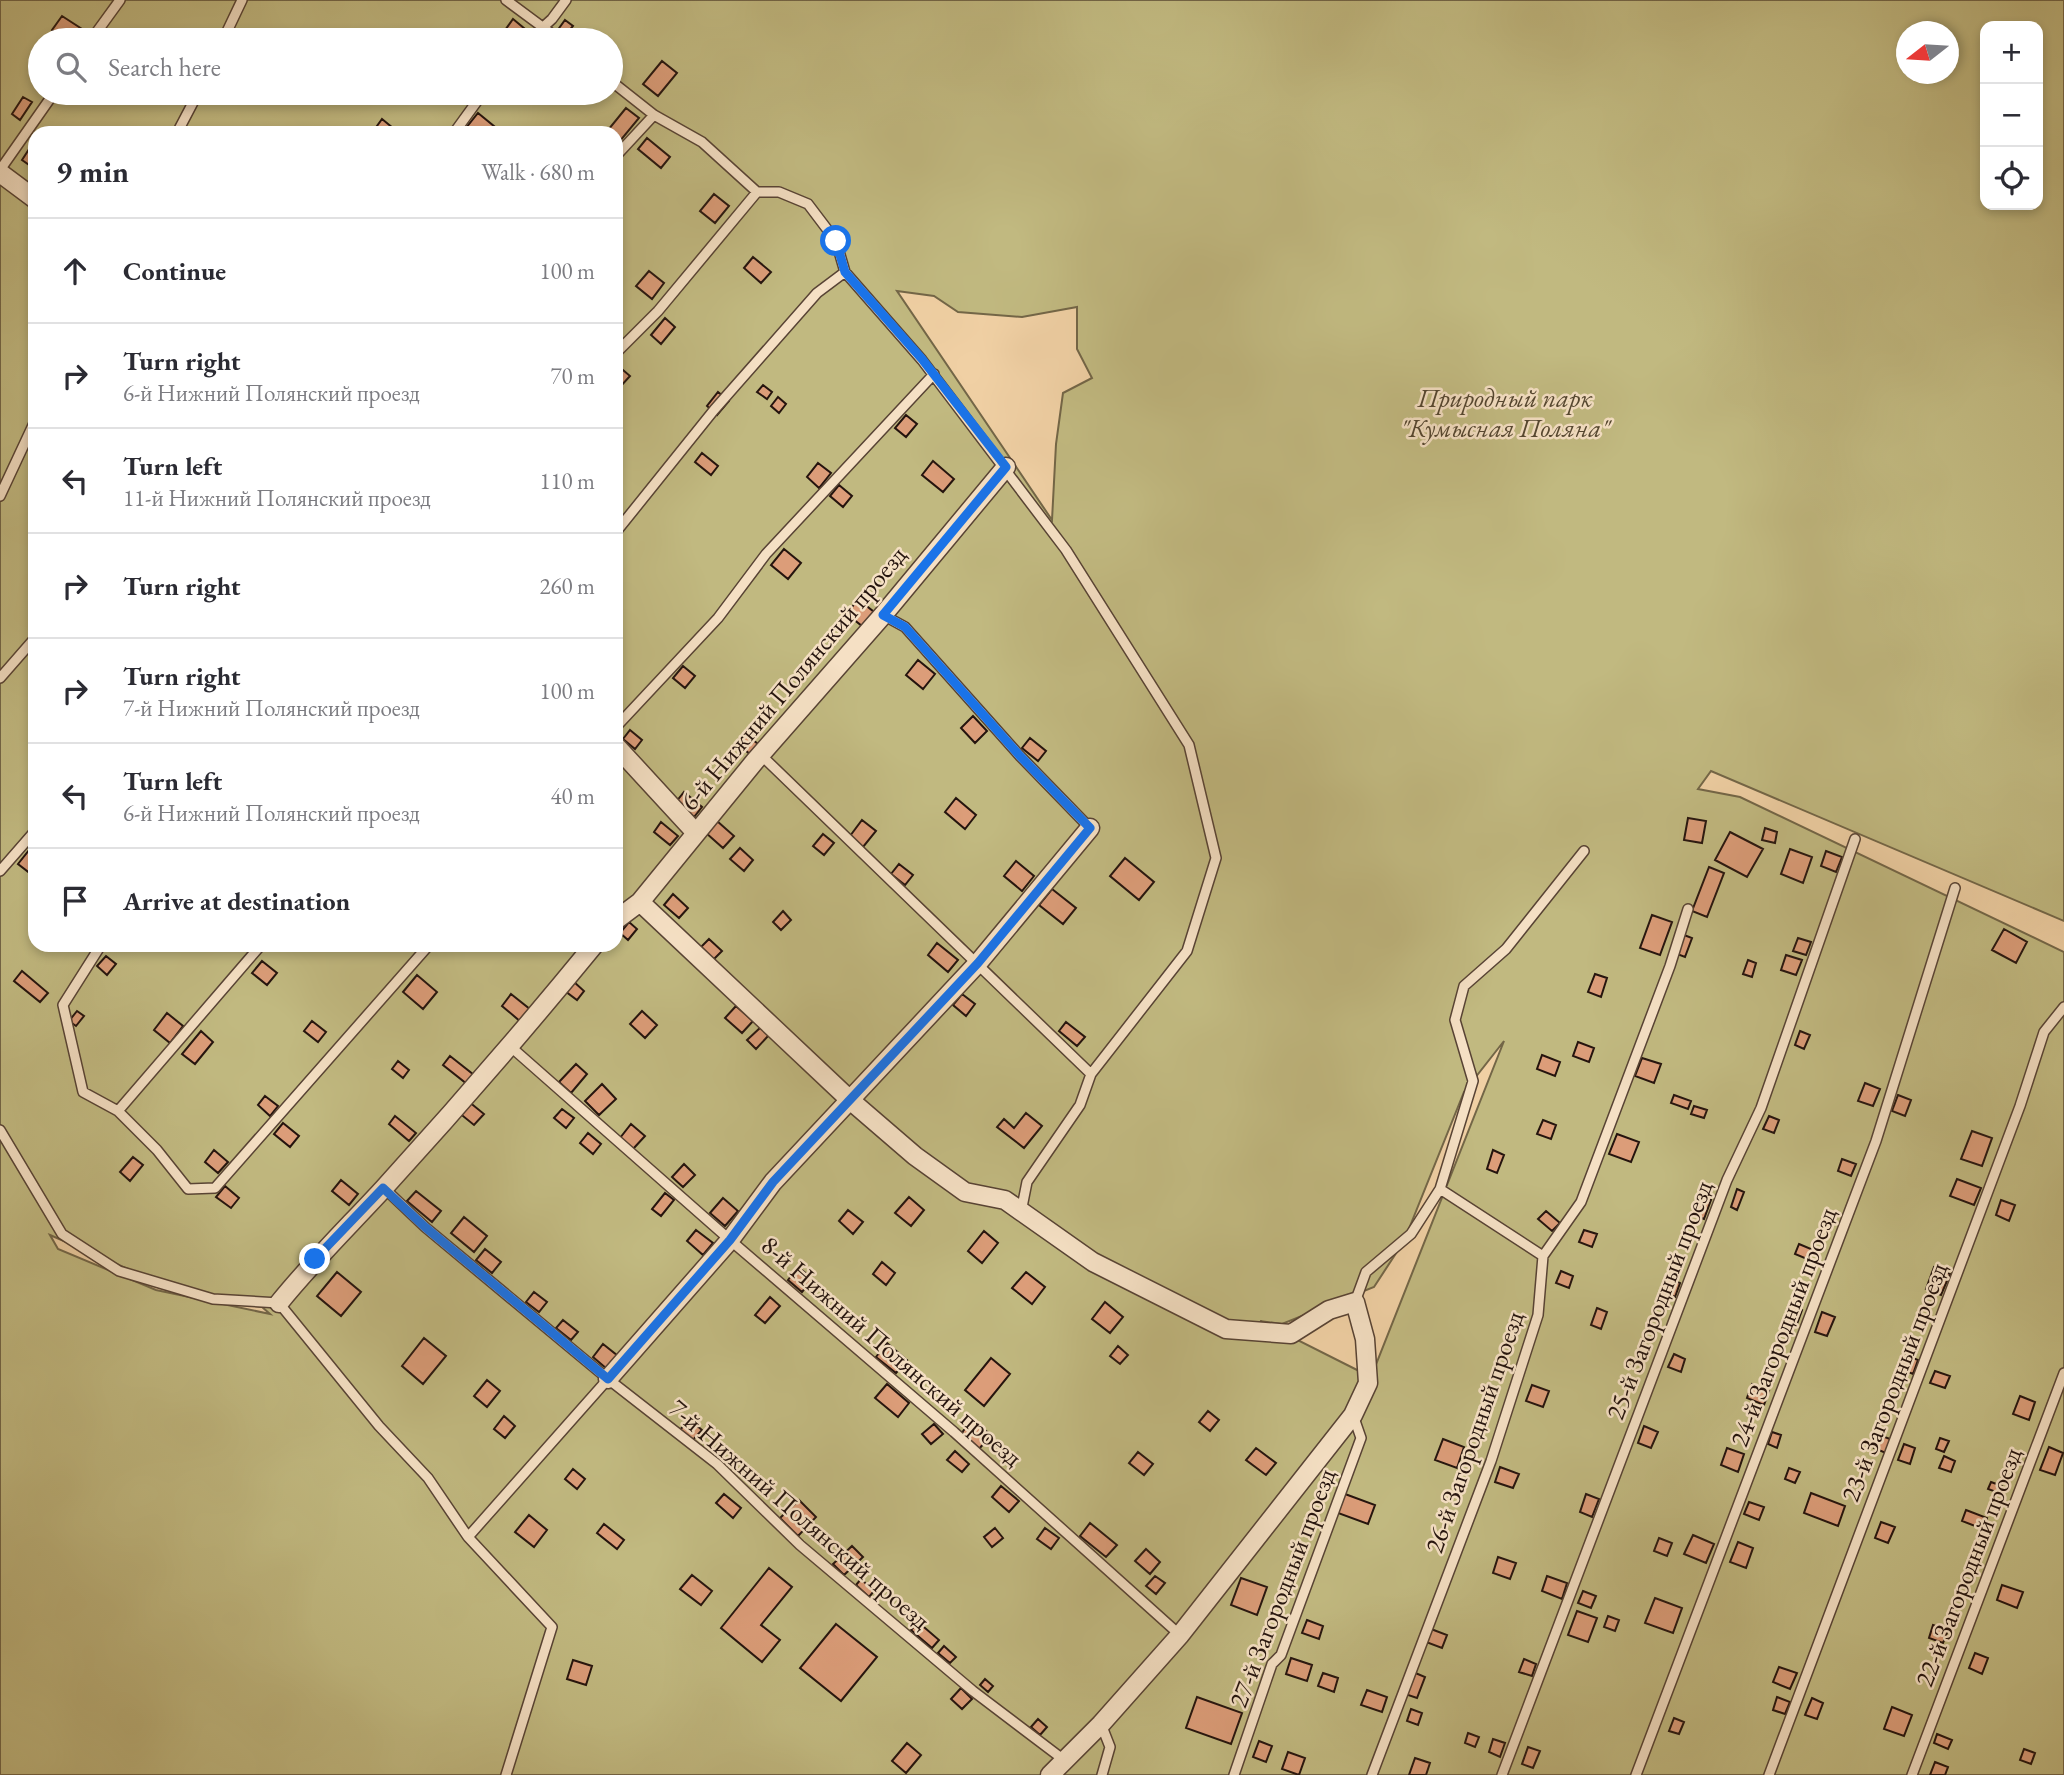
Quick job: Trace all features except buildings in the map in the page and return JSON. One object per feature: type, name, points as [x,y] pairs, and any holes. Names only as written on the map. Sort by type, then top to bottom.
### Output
[{"type":"street","points":[[0,172],[28,194]]},
{"type":"street","name":"6-й Нижний Полянский проезд","points":[[623,915],[640,902],[760,754],[883,615],[1006,467]]},
{"type":"street","points":[[623,754],[696,833]]},
{"type":"street","points":[[608,1379],[730,1240],[773,1182],[978,963],[1090,828]]},
{"type":"street","points":[[640,902],[850,1100],[915,1156],[965,1192],[1006,1199],[1093,1262],[1226,1329],[1291,1334],[1329,1310],[1355,1302],[1365,1339],[1368,1383],[1353,1415],[1180,1635],[1101,1724],[1050,1775]]},
{"type":"street","points":[[279,1303],[315,1259],[511,1047],[588,952]]},
{"type":"lane","points":[[100,28],[120,0]]},
{"type":"lane","points":[[229,28],[242,0]]},
{"type":"lane","points":[[506,0],[545,28]]},
{"type":"lane","points":[[542,26],[566,0]]},
{"type":"lane","points":[[623,90],[654,115],[702,142],[757,192],[779,192],[807,204],[836,241],[845,272],[934,374],[1066,550],[1189,746],[1216,859],[1187,951],[1091,1074],[1080,1105],[1027,1181],[1021,1212]]},
{"type":"lane","points":[[31,126],[46,105]]},
{"type":"lane","points":[[181,126],[192,105]]},
{"type":"lane","points":[[459,126],[474,105]]},
{"type":"lane","points":[[623,148],[654,115]]},
{"type":"lane","points":[[0,172],[28,131]]},
{"type":"lane","points":[[623,346],[658,311],[757,192]]},
{"type":"lane","points":[[623,523],[723,400],[817,293],[845,272]]},
{"type":"lane","points":[[623,720],[666,677],[718,618],[766,554],[934,374]]},
{"type":"lane","points":[[0,496],[28,436]]},
{"type":"lane","points":[[883,615],[905,627],[1020,756],[1090,828]]},
{"type":"lane","points":[[0,678],[28,646]]},
{"type":"lane","points":[[760,754],[905,898],[978,963],[1091,1074]]},
{"type":"lane","points":[[0,871],[28,839]]},
{"type":"lane","name":"25-й Загородный проезд","points":[[1502,1775],[1727,1180],[1761,1108],[1855,839]]},
{"type":"lane","points":[[1355,1302],[1366,1272],[1411,1234],[1440,1189],[1473,1081],[1455,1020],[1464,986],[1507,949],[1584,851]]},
{"type":"lane","name":"24-й Загородный проезд","points":[[1636,1775],[1876,1141],[1955,888]]},
{"type":"lane","points":[[1440,1189],[1543,1256],[1581,1202],[1670,966],[1688,909]]},
{"type":"lane","points":[[97,952],[63,1005],[83,1092],[118,1111],[157,1150],[188,1189],[215,1188],[423,952]]},
{"type":"lane","points":[[118,1111],[255,952]]},
{"type":"lane","name":"23-й Загородный проезд","points":[[1769,1775],[2020,1106],[2044,1032],[2064,1007]]},
{"type":"lane","name":"8-й Нижний Полянский проезд","points":[[511,1047],[730,1240],[925,1406],[1180,1635]]},
{"type":"lane","points":[[0,1130],[62,1234],[119,1271],[213,1299],[279,1303],[379,1426],[428,1478],[468,1537],[552,1627],[506,1775]]},
{"type":"lane","name":"7-й Нижний Полянский проезд","points":[[383,1188],[425,1227],[608,1379],[717,1464],[800,1545],[973,1691],[1064,1760]]},
{"type":"lane","name":"26-й Загородный проезд","points":[[1372,1775],[1491,1461],[1538,1315],[1543,1256]]},
{"type":"lane","name":"22-й Загородный проезд","points":[[1912,1775],[2064,1373]]},
{"type":"lane","points":[[468,1537],[608,1379]]},
{"type":"lane","name":"27-й Загородный проезд","points":[[1234,1775],[1272,1664],[1281,1655],[1361,1438],[1353,1415]]},
{"type":"lane","points":[[1101,1724],[1110,1747],[1102,1775]]},
{"type":"green space","name":"Природный парк \"Кумысная Поляна\"","points":[[0,0],[2064,0],[2064,921],[1711,771],[1698,789],[1740,797],[2064,952],[2064,1775],[0,1775]],"holes":[[[897,291],[934,296],[958,312],[1022,317],[1077,307],[1077,349],[1092,378],[1063,393],[1056,444],[1052,520]],[[1504,1041],[1371,1377],[1260,1321],[1282,1324],[1374,1287],[1404,1241],[1464,1092]],[[50,1235],[190,1296],[262,1307],[270,1314],[156,1290],[58,1249]]]},
{"type":"route","points":[[315,1259],[383,1188],[425,1227],[608,1379],[730,1240],[773,1182],[978,963],[1090,828],[1020,756],[905,627],[883,615],[1006,467],[922,359],[845,272],[836,241]]}]
